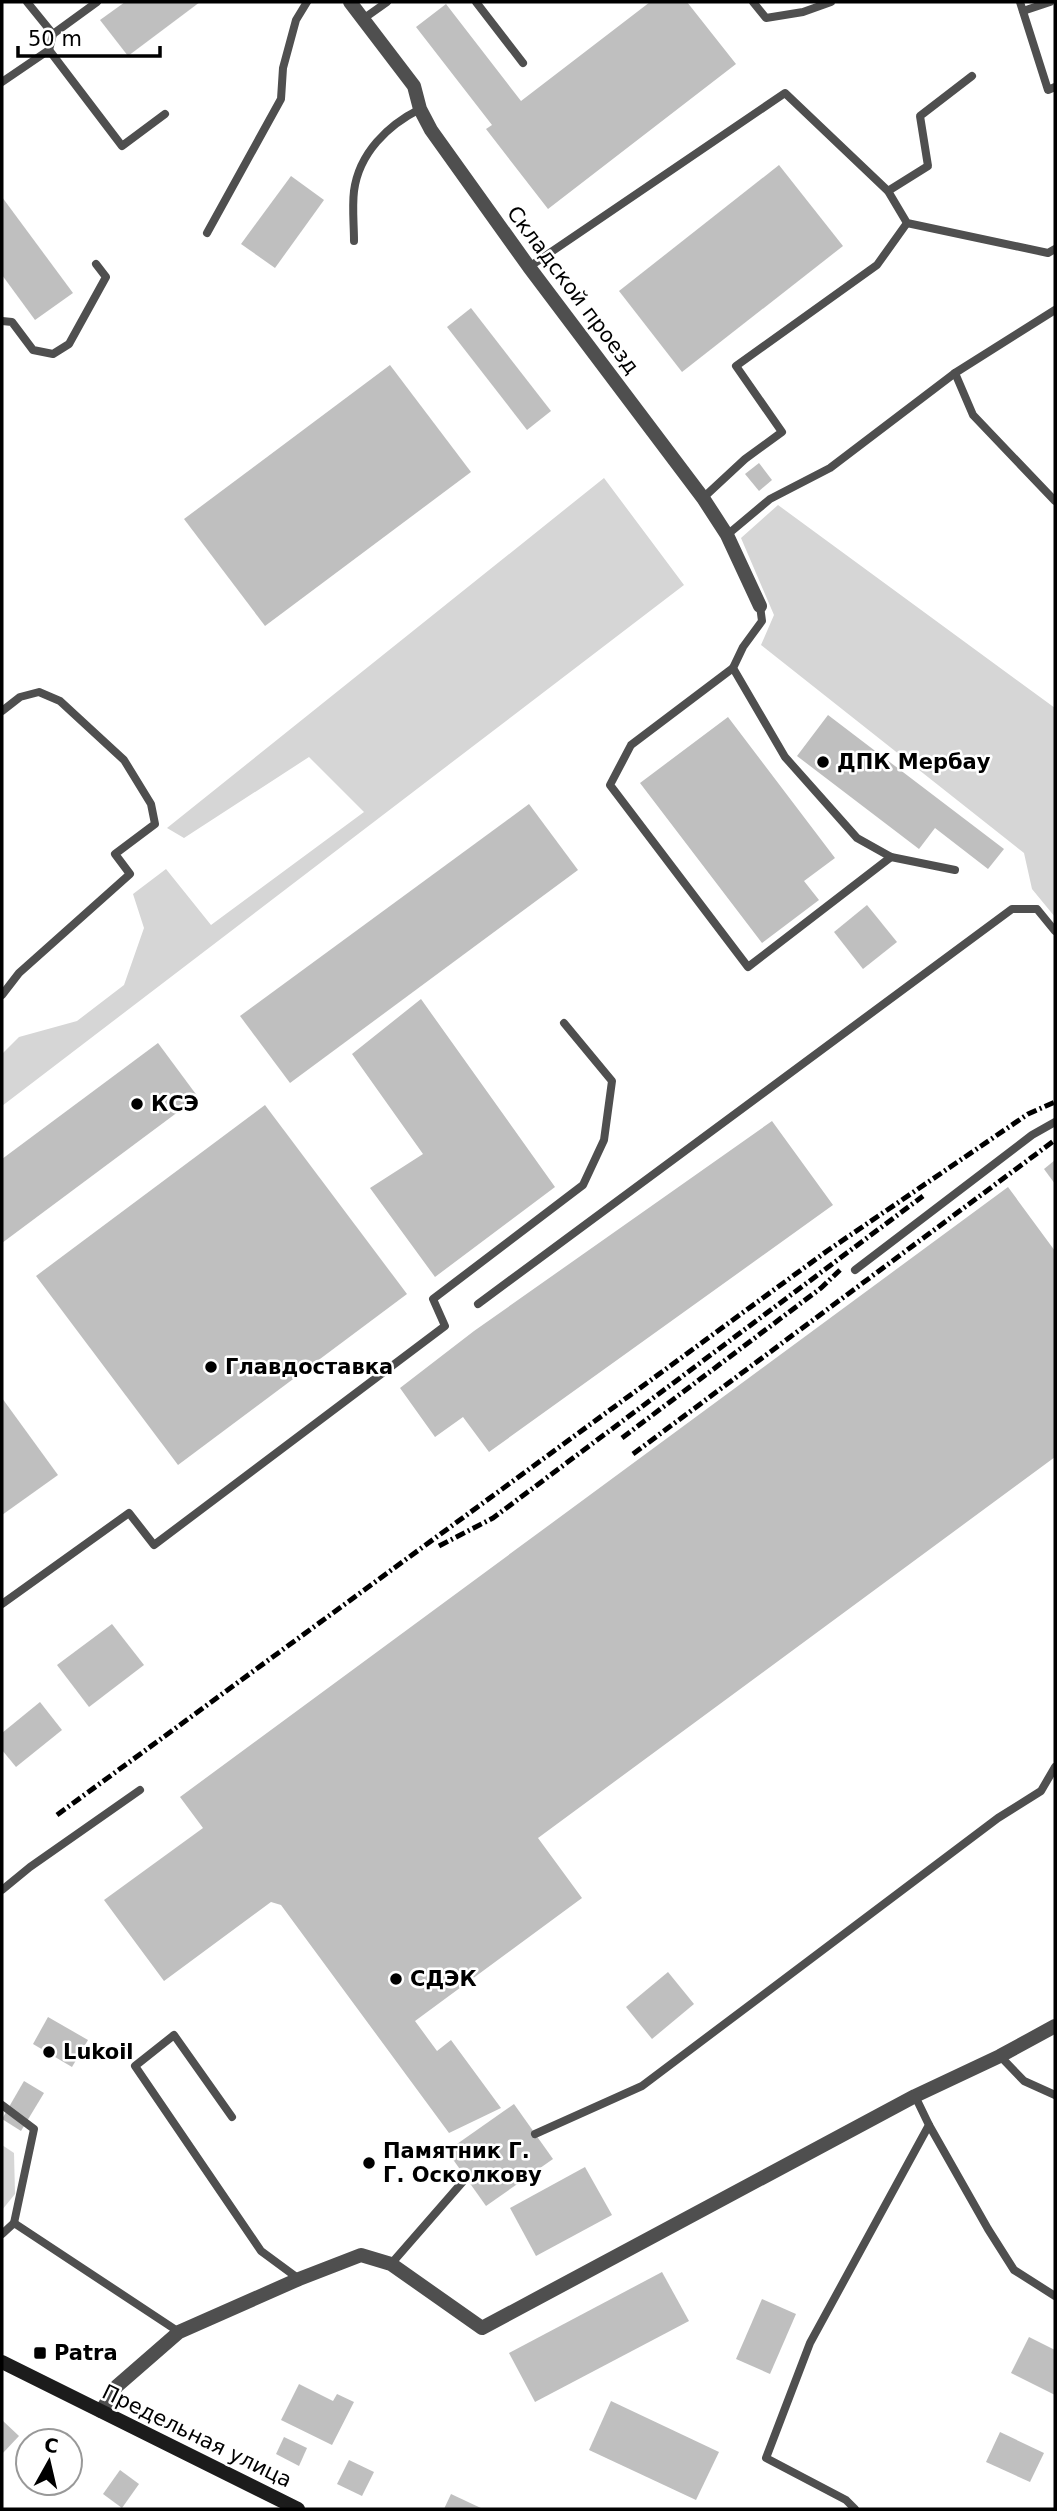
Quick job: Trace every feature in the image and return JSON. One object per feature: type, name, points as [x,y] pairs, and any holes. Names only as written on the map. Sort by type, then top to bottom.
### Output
[{"type":"street","name":"Складской проезд","points":[[350,2],[414,86],[420,108],[431,130],[529,267],[703,498],[727,535],[760,606]]},
{"type":"street","points":[[101,2411],[117,2386],[179,2332],[299,2278],[361,2255],[391,2264],[482,2328],[915,2096],[1000,2056],[1055,2026]]},
{"type":"street","name":"Предельная улица","points":[[2,2362],[287,2507]]},
{"type":"lane","points":[[27,2],[53,34]]},
{"type":"lane","points":[[2,82],[49,50],[53,34],[97,2]]},
{"type":"lane","points":[[207,233],[281,99],[284,68],[296,20],[307,2]]},
{"type":"lane","points":[[363,19],[387,2]]},
{"type":"lane","points":[[477,2],[523,63]]},
{"type":"lane","points":[[753,2],[766,18],[803,12],[831,2]]},
{"type":"lane","points":[[1050,2],[1021,6],[1048,90],[1055,87]]},
{"type":"lane","points":[[49,50],[122,146],[165,114]]},
{"type":"lane","points":[[888,191],[928,166],[920,116],[972,76]]},
{"type":"lane","points":[[529,267],[785,93],[888,191],[907,223],[1048,253],[1055,249]]},
{"type":"lane","points":[[354,241],[354,189],[369,149],[400,119],[420,108]]},
{"type":"lane","points":[[703,498],[745,459],[782,432],[736,366],[877,265],[907,223]]},
{"type":"lane","points":[[2,321],[12,322],[33,350],[53,354],[69,344],[106,276],[96,264]]},
{"type":"lane","points":[[727,535],[770,499],[830,468],[955,373],[1055,310]]},
{"type":"lane","points":[[955,373],[973,415],[1055,501]]},
{"type":"lane","points":[[760,606],[762,621],[743,647],[733,668],[631,745],[610,785],[748,967],[891,857]]},
{"type":"lane","points":[[733,668],[785,757],[857,838],[891,857],[955,870]]},
{"type":"lane","points":[[2,711],[20,697],[39,692],[60,701],[124,760],[152,804],[155,824],[115,854],[130,874],[19,973],[2,995]]},
{"type":"lane","points":[[478,1304],[1012,909],[1037,909],[1055,931]]},
{"type":"lane","points":[[2,1604],[129,1513],[154,1545],[445,1326],[433,1299],[583,1185],[604,1140],[612,1081],[564,1023]]},
{"type":"lane","points":[[855,1270],[1032,1135],[1055,1122]]},
{"type":"lane","points":[[535,2134],[642,2086],[998,1818],[1041,1791],[1055,1767]]},
{"type":"lane","points":[[2,1890],[30,1867],[140,1790]]},
{"type":"lane","points":[[232,2118],[174,2035],[135,2066],[261,2251],[299,2278]]},
{"type":"lane","points":[[1000,2056],[1024,2081],[1055,2095]]},
{"type":"lane","points":[[915,2096],[988,2229],[1014,2270],[1055,2296]]},
{"type":"lane","points":[[2,2105],[34,2129],[14,2223],[2,2234]]},
{"type":"lane","points":[[855,2509],[846,2500],[766,2458],[810,2343],[929,2124]]},
{"type":"lane","points":[[391,2264],[466,2178]]},
{"type":"lane","points":[[14,2223],[179,2332]]},
{"type":"shaded area","points":[[604,478],[684,585],[2,1106],[2,1054],[19,1037],[77,1021],[124,985],[144,928],[133,894],[166,869],[211,925],[364,812],[309,757],[184,838],[167,828]]},
{"type":"shaded area","points":[[778,505],[1055,708],[1055,917],[1032,889],[1024,853],[761,645],[774,615],[741,538]]},
{"type":"shaded area","points":[[2,2145],[14,2153],[15,2194],[2,2210]]},
{"type":"building","points":[[125,2],[200,2],[128,56],[100,20]]},
{"type":"building","points":[[650,2],[687,2],[736,64],[548,209],[486,129],[492,125],[416,27],[446,4],[521,101]]},
{"type":"building","points":[[779,165],[843,246],[682,372],[619,291]]},
{"type":"building","points":[[291,176],[324,200],[275,268],[241,244]]},
{"type":"building","points":[[2,197],[73,293],[35,320],[2,275]]},
{"type":"building","points":[[471,308],[551,411],[527,430],[447,327]]},
{"type":"building","points":[[390,365],[471,472],[265,626],[184,519]]},
{"type":"building","points":[[759,463],[772,480],[759,491],[745,474]]},
{"type":"building","points":[[828,715],[1004,849],[988,869],[935,828],[919,849],[797,756]]},
{"type":"building","points":[[728,717],[835,858],[804,881],[819,900],[762,943],[640,783]]},
{"type":"building","points":[[529,804],[578,870],[290,1083],[240,1016]]},
{"type":"building","points":[[867,905],[897,942],[863,969],[834,932]]},
{"type":"building","points":[[421,999],[555,1187],[435,1277],[370,1188],[423,1154],[352,1054]]},
{"type":"building","points":[[158,1043],[198,1097],[2,1243],[2,1159]]},
{"type":"building","points":[[265,1105],[407,1294],[178,1465],[36,1276]]},
{"type":"building","points":[[772,1121],[833,1205],[489,1452],[463,1417],[435,1437],[400,1388],[474,1331]]},
{"type":"building","points":[[1055,1160],[1055,1184],[1044,1169]]},
{"type":"building","points":[[1008,1187],[1055,1251],[1055,1457],[538,1838],[582,1898],[415,2021],[437,2051],[451,2040],[501,2108],[449,2133],[281,1905],[271,1902],[164,1981],[104,1900],[203,1828],[180,1797]]},
{"type":"building","points":[[2,1398],[58,1475],[2,1515]]},
{"type":"building","points":[[112,1624],[144,1665],[89,1707],[57,1665]]},
{"type":"building","points":[[40,1702],[62,1730],[16,1767],[2,1750],[2,1733]]},
{"type":"building","points":[[668,1972],[694,2004],[652,2039],[626,2007]]},
{"type":"building","points":[[48,2017],[88,2040],[72,2067],[33,2044]]},
{"type":"building","points":[[24,2081],[44,2093],[21,2131],[2,2119]]},
{"type":"building","points":[[514,2104],[553,2159],[486,2206],[447,2151]]},
{"type":"building","points":[[585,2167],[612,2215],[536,2256],[510,2208]]},
{"type":"building","points":[[662,2272],[689,2321],[535,2402],[509,2353]]},
{"type":"building","points":[[762,2299],[796,2314],[770,2374],[736,2359]]},
{"type":"building","points":[[1029,2337],[1055,2350],[1055,2395],[1011,2373]]},
{"type":"building","points":[[299,2384],[333,2401],[337,2394],[354,2402],[332,2445],[281,2420]]},
{"type":"building","points":[[611,2401],[719,2452],[696,2500],[589,2450]]},
{"type":"building","points":[[2,2420],[14,2431],[14,2441],[2,2454]]},
{"type":"building","points":[[1000,2432],[1044,2453],[1030,2482],[986,2462]]},
{"type":"building","points":[[284,2437],[307,2448],[299,2466],[276,2454]]},
{"type":"building","points":[[349,2460],[374,2472],[362,2496],[337,2484]]},
{"type":"building","points":[[120,2470],[139,2484],[122,2508],[103,2494]]},
{"type":"building","points":[[451,2494],[483,2509],[444,2509]]},
{"type":"railway","points":[[57,1815],[827,1251],[1028,1114],[1055,1102]]},
{"type":"railway","points":[[633,1454],[1055,1140]]},
{"type":"railway","points":[[439,1546],[493,1518],[923,1196]]},
{"type":"railway","points":[[622,1438],[821,1288],[840,1270]]},
{"type":"place","name":"ДПК Мербау","points":[[823,762]]},
{"type":"place","name":"КСЭ","points":[[137,1104]]},
{"type":"place","name":"Главдоставка","points":[[211,1367]]},
{"type":"place","name":"СДЭК","points":[[396,1979]]},
{"type":"place","name":"Lukoil","points":[[49,2052]]},
{"type":"place","name":"Памятник Г. Г. Осколкову","points":[[369,2163]]},
{"type":"place","name":"Patra","points":[[40,2353]]}]
